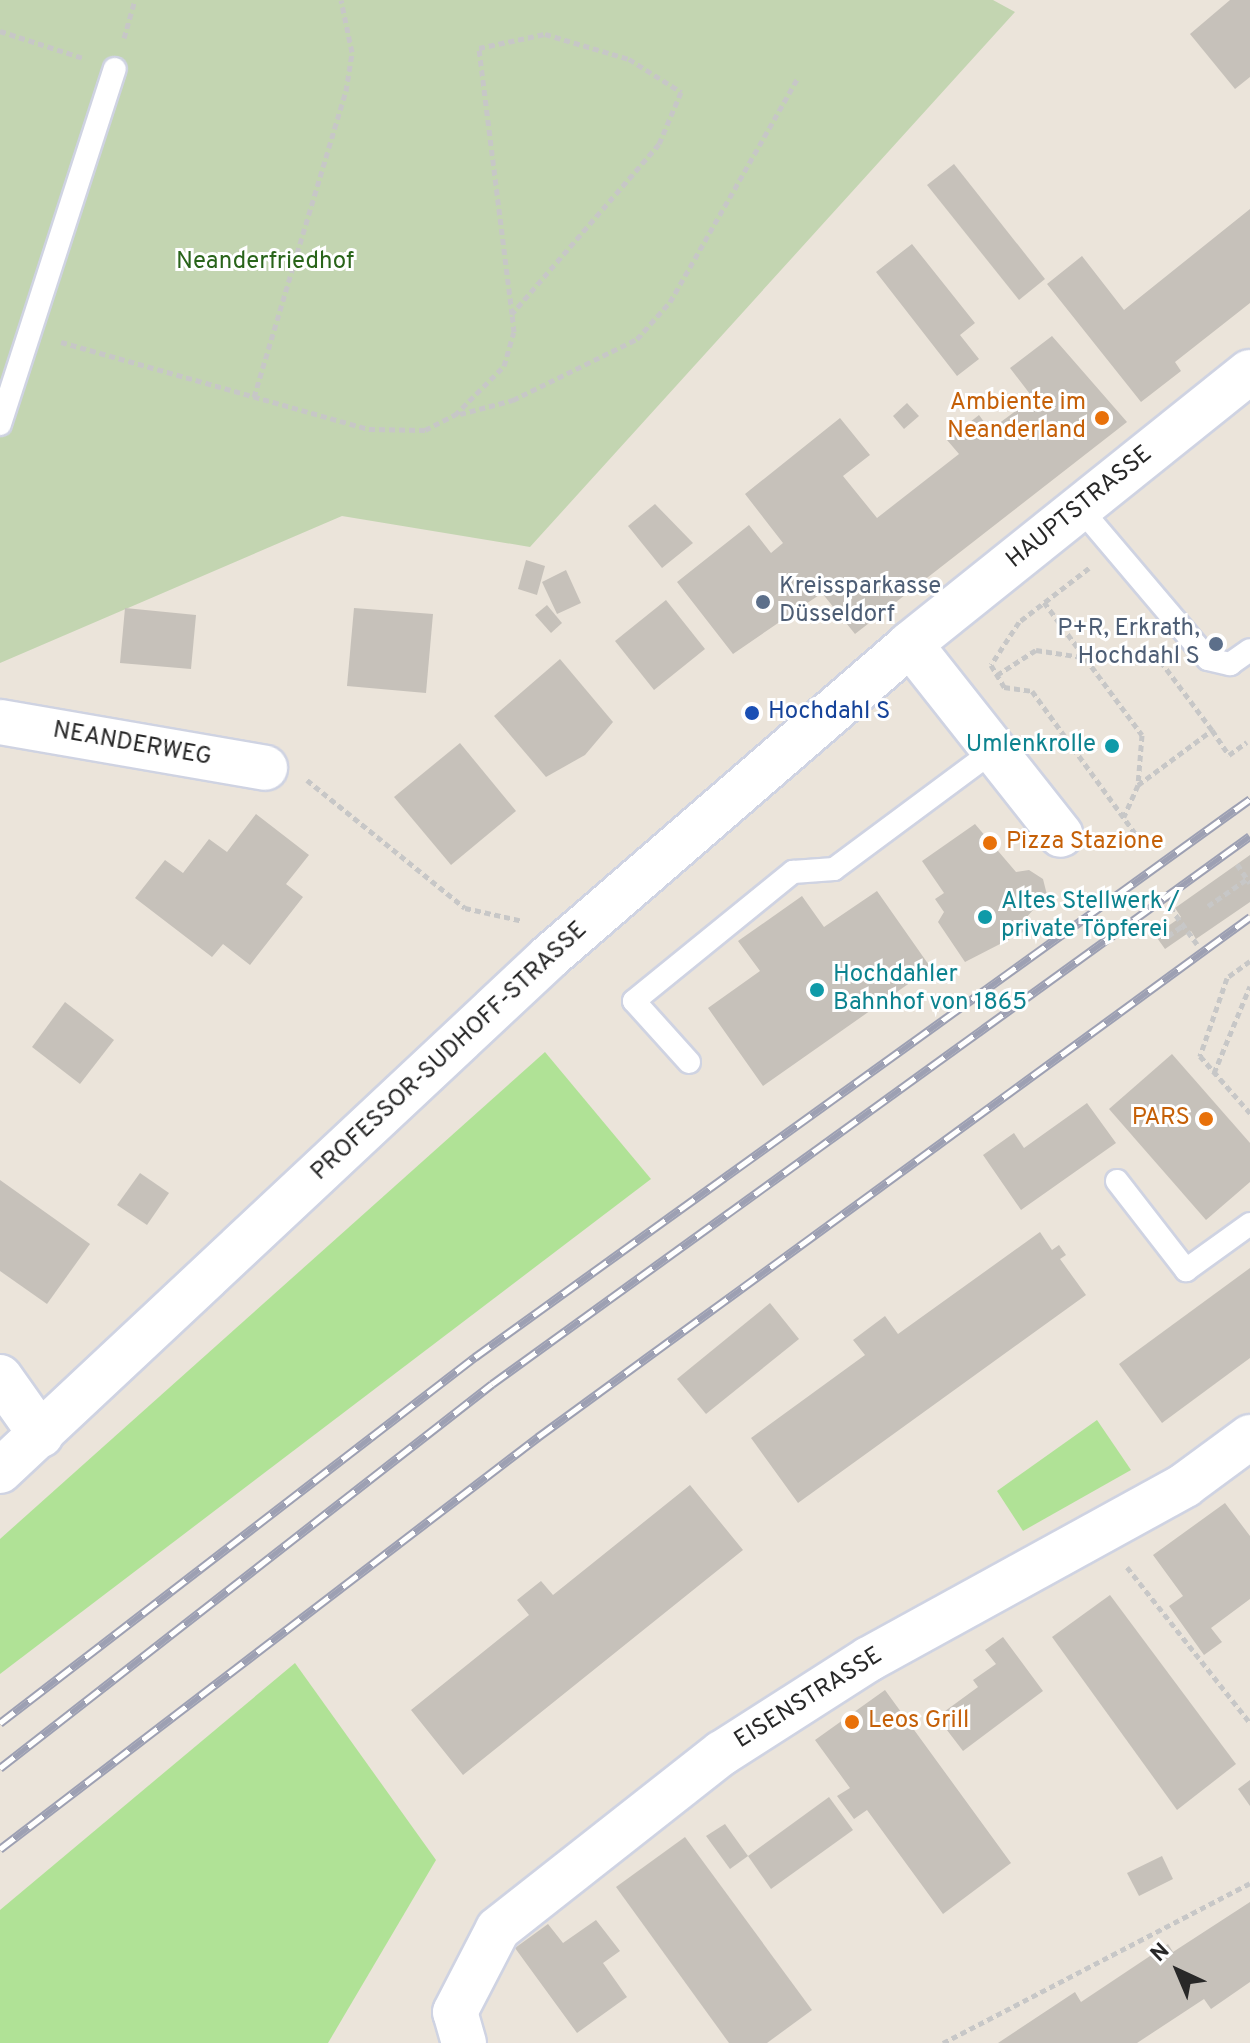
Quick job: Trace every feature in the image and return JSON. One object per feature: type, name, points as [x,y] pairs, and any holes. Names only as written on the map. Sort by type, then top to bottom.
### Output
[{"type":"street","name":"HAUPTSTRASSE","points":[[910,644],[1250,372]]},
{"type":"street","points":[[910,644],[1061,835]]},
{"type":"street","name":"PROFESSOR-SUDHOFF-STRASSE","points":[[0,1471],[549,957],[910,644]]},
{"type":"street","name":"NEANDERWEG","points":[[0,722],[265,768]]},
{"type":"street","points":[[0,1377],[41,1435]]},
{"type":"street","name":"EISENSTRASSE","points":[[464,2043],[455,2012],[498,1929],[516,1912],[735,1745],[869,1659],[1100,1533],[1250,1437]]},
{"type":"lane","points":[[0,424],[115,69]]},
{"type":"lane","points":[[1079,507],[1208,659],[1230,664],[1250,650]]},
{"type":"lane","points":[[689,1062],[634,1001],[793,872],[834,869],[994,750]]},
{"type":"lane","points":[[1117,1181],[1186,1270],[1250,1224]]},
{"type":"path","points":[[254,397],[346,91],[352,52],[341,0]]},
{"type":"path","points":[[0,31],[115,69]]},
{"type":"path","points":[[455,415],[504,366],[512,314],[479,48],[545,34],[629,59],[681,92],[659,144],[512,314]]},
{"type":"path","points":[[29,333],[369,429],[425,430],[455,415],[513,400],[637,339],[670,302],[797,79]]},
{"type":"path","points":[[1099,578],[1090,566],[1019,622],[996,648],[991,665],[1004,687],[1032,691],[1140,840]]},
{"type":"path","points":[[1061,621],[1083,657],[1142,735],[1138,785],[1124,817]]},
{"type":"path","points":[[1151,648],[1229,755],[1247,742]]},
{"type":"path","points":[[997,675],[1036,650],[1083,657]]},
{"type":"path","points":[[1138,785],[1212,730]]},
{"type":"path","points":[[265,768],[301,775],[465,908],[538,925]]},
{"type":"path","points":[[1208,906],[1248,881],[1237,864]]},
{"type":"path","points":[[1170,907],[1197,944]]},
{"type":"path","points":[[1168,936],[1184,925]]},
{"type":"path","points":[[1250,961],[1227,978],[1200,1056],[1250,1113]]},
{"type":"path","points":[[1231,964],[1236,971]]},
{"type":"path","points":[[1214,1073],[1250,986]]},
{"type":"path","points":[[1100,1533],[1250,1723]]},
{"type":"path","points":[[943,2043],[1250,1883]]},
{"type":"green space","name":"Neanderfriedhof","points":[[0,0],[993,0],[1015,12],[530,547],[342,516],[0,663]]},
{"type":"green space","points":[[545,1052],[651,1179],[0,1674],[0,1539]]},
{"type":"green space","points":[[1097,1420],[1131,1470],[1023,1531],[997,1491]]},
{"type":"green space","points":[[295,1663],[436,1860],[328,2043],[0,2043],[0,1910]]},
{"type":"building","points":[[1230,0],[1250,0],[1250,77],[1235,89],[1190,34]]},
{"type":"building","points":[[954,164],[1045,279],[1019,300],[927,185]]},
{"type":"building","points":[[1250,209],[1250,303],[1175,362],[1181,371],[1141,402],[1047,284],[1082,256],[1124,310]]},
{"type":"building","points":[[912,244],[975,323],[960,335],[979,359],[957,376],[876,272]]},
{"type":"building","points":[[1052,336],[1127,422],[855,634],[822,593],[733,654],[677,582],[749,525],[771,553],[783,543],[745,494],[840,418],[870,455],[843,476],[877,518],[959,454],[947,440],[979,415],[990,430],[1033,398],[1010,368]]},
{"type":"building","points":[[907,403],[919,416],[904,429],[893,416]]},
{"type":"building","points":[[655,504],[693,543],[662,568],[628,526]]},
{"type":"building","points":[[526,560],[545,566],[537,595],[518,589]]},
{"type":"building","points":[[566,570],[581,603],[557,614],[542,582]]},
{"type":"building","points":[[666,600],[705,649],[654,690],[615,641]]},
{"type":"building","points":[[547,605],[562,623],[551,633],[535,615]]},
{"type":"building","points":[[125,608],[196,615],[191,669],[120,663]]},
{"type":"building","points":[[354,608],[433,614],[426,693],[347,686]]},
{"type":"building","points":[[560,659],[613,722],[585,755],[546,777],[494,716]]},
{"type":"building","points":[[460,743],[516,811],[451,865],[394,797]]},
{"type":"building","points":[[256,814],[309,855],[286,884],[303,897],[250,965],[223,944],[212,957],[135,898],[165,860],[183,873],[209,839],[227,852]]},
{"type":"building","points":[[975,824],[1016,872],[1029,870],[1043,879],[1047,895],[1023,921],[1029,929],[965,962],[938,922],[944,912],[935,899],[944,893],[922,861]]},
{"type":"building","points":[[1250,855],[1250,902],[1196,939],[1191,931],[1165,949],[1155,935],[1181,917],[1175,908]]},
{"type":"building","name":"Hochdahler Bahnhof von 1865","points":[[877,891],[931,968],[763,1086],[708,1008],[760,971],[738,941],[802,896],[824,927]]},
{"type":"building","points":[[65,1002],[114,1040],[80,1084],[32,1047]]},
{"type":"building","points":[[1172,1054],[1250,1143],[1250,1182],[1206,1220],[1109,1109]]},
{"type":"building","points":[[1087,1103],[1116,1143],[1021,1210],[983,1155],[1014,1133],[1024,1148]]},
{"type":"building","points":[[140,1173],[169,1193],[147,1225],[117,1205]]},
{"type":"building","points":[[0,1180],[90,1244],[47,1304],[0,1271]]},
{"type":"building","points":[[1040,1232],[1052,1250],[1059,1245],[1066,1255],[1060,1259],[1086,1295],[798,1503],[751,1438],[865,1355],[853,1340],[885,1316],[898,1334]]},
{"type":"building","points":[[1250,1268],[1250,1358],[1162,1423],[1119,1364]]},
{"type":"building","points":[[770,1303],[799,1339],[706,1414],[677,1379]]},
{"type":"building","points":[[690,1485],[743,1550],[463,1775],[411,1710],[529,1615],[517,1600],[541,1581],[553,1595]]},
{"type":"building","points":[[1225,1503],[1250,1536],[1250,1599],[1211,1628],[1222,1642],[1204,1655],[1169,1606],[1183,1596],[1153,1555]]},
{"type":"building","points":[[1110,1595],[1236,1764],[1177,1810],[1052,1637]]},
{"type":"building","points":[[1003,1637],[1043,1691],[963,1751],[937,1717],[978,1687],[973,1680],[996,1664],[985,1650]]},
{"type":"building","points":[[885,1690],[1011,1863],[943,1914],[867,1810],[854,1819],[837,1796],[850,1788],[815,1740]]},
{"type":"building","points":[[1250,1780],[1250,1806],[1238,1789]]},
{"type":"building","points":[[829,1797],[853,1830],[771,1889],[748,1856]]},
{"type":"building","points":[[725,1824],[748,1856],[730,1869],[706,1836]]},
{"type":"building","points":[[685,1837],[812,2010],[767,2043],[729,2043],[616,1887]]},
{"type":"building","points":[[1162,1856],[1173,1879],[1139,1896],[1127,1873]]},
{"type":"building","points":[[1250,1902],[1250,1982],[1211,2009],[1204,1999],[1137,2043],[998,2043],[1075,1992],[1081,2002],[1168,1944],[1173,1952]]},
{"type":"building","points":[[596,1920],[620,1951],[603,1963],[627,1997],[577,2033],[515,1948],[548,1924],[563,1943]]},
{"type":"railway","points":[[0,1723],[475,1357],[1250,799]]},
{"type":"railway","points":[[0,1768],[492,1384],[1250,836]]},
{"type":"railway","points":[[0,1849],[538,1437],[1250,917]]},
{"type":"place","name":"Ambiente im Neanderland","points":[[1102,418]]},
{"type":"place","name":"Kreissparkasse Düsseldorf","points":[[763,602]]},
{"type":"place","name":"P+R, Erkrath, Hochdahl S","points":[[1216,644]]},
{"type":"place","name":"Hochdahl S","points":[[752,713]]},
{"type":"place","name":"Umlenkrolle","points":[[1112,746]]},
{"type":"place","name":"Pizza Stazione","points":[[990,843]]},
{"type":"place","name":"Altes Stellwerk / private Töpferei","points":[[985,917]]},
{"type":"place","name":"Hochdahler Bahnhof von 1865","points":[[817,990]]},
{"type":"place","name":"PARS","points":[[1206,1119]]},
{"type":"place","name":"Leos Grill","points":[[852,1722]]}]
